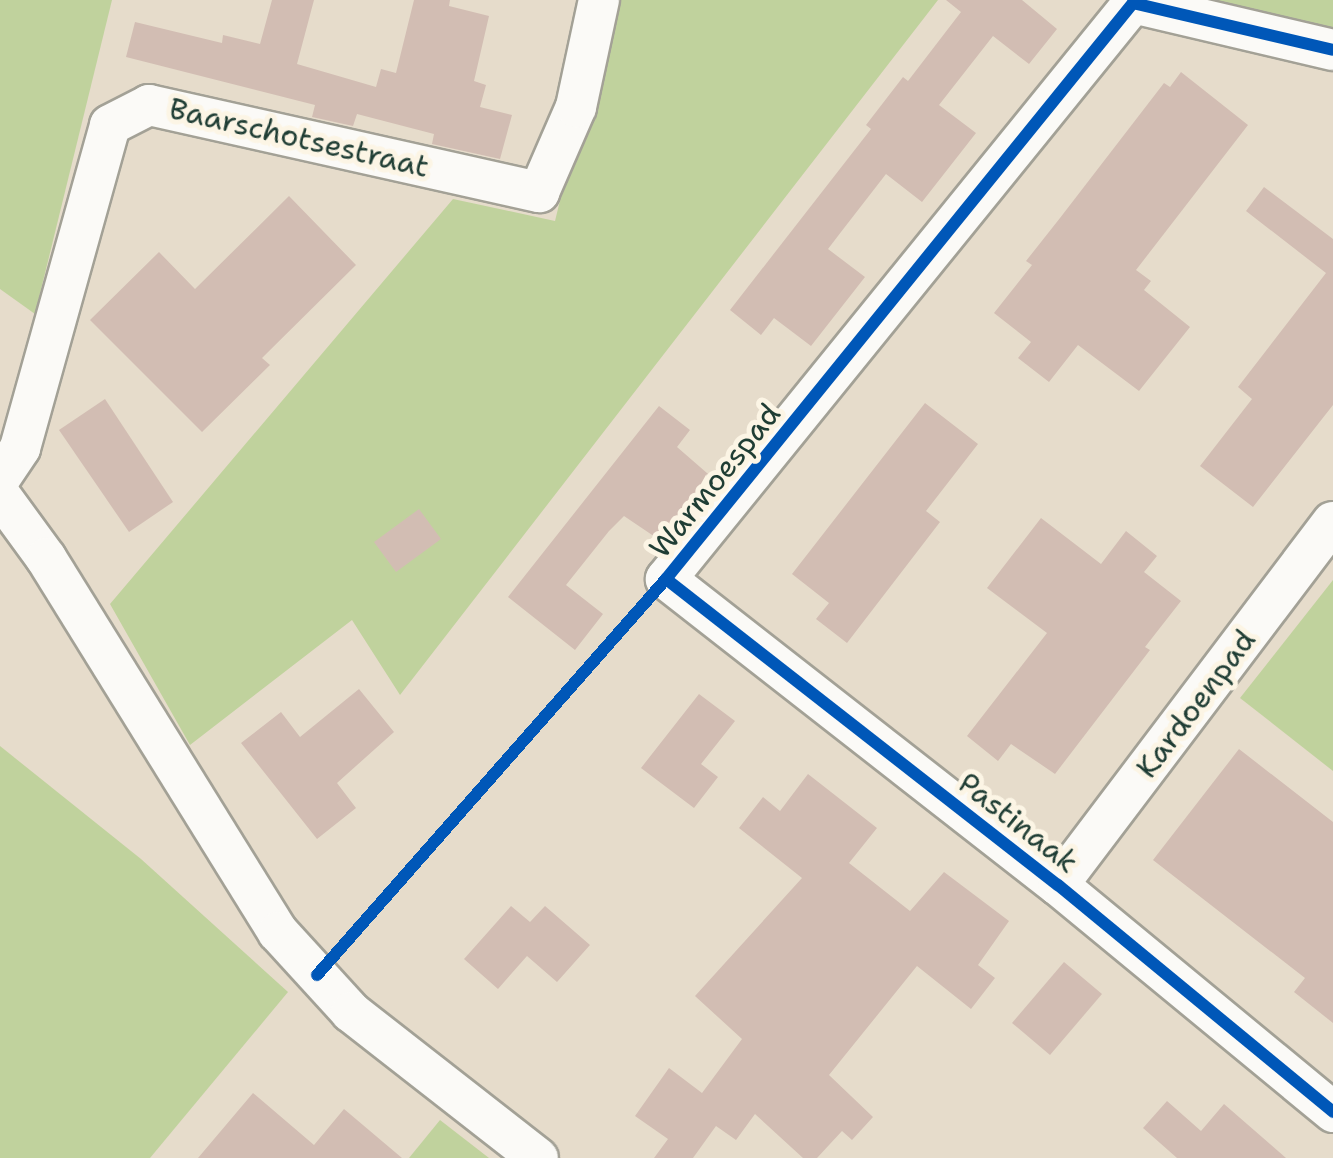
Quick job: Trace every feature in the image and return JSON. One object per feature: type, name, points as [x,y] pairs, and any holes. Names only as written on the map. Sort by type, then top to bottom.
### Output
[{"type":"street","name":"Baarschotsestraat","points":[[0,478],[20,448],[110,126],[149,105],[539,192],[576,107],[598,0]]},
{"type":"street","name":"Warmoespad","points":[[666,579],[1133,3],[1333,50]]},
{"type":"street","points":[[0,495],[46,558],[278,932],[352,1012],[538,1158]]},
{"type":"street","name":"Kardoenpad","points":[[1058,886],[1330,533]]},
{"type":"street","name":"Pastinaak","points":[[666,579],[1058,886],[1333,1112]]},
{"type":"green space","points":[[0,0],[112,0],[35,314],[0,289]]},
{"type":"green space","points":[[609,0],[938,0],[400,695],[352,620],[190,745],[110,604],[453,199],[555,221]]},
{"type":"green space","points":[[1185,0],[1333,0],[1333,34]]},
{"type":"green space","points":[[1333,580],[1333,771],[1240,698]]},
{"type":"green space","points":[[0,746],[141,859],[288,992],[150,1158],[0,1158]]},
{"type":"green space","points":[[440,1120],[489,1158],[409,1158]]},
{"type":"building","points":[[272,0],[314,0],[297,64],[376,87],[381,69],[396,73],[414,0],[450,0],[449,6],[489,16],[474,81],[486,85],[480,107],[512,115],[500,159],[432,144],[434,134],[357,114],[353,126],[312,117],[315,105],[126,57],[135,22],[222,43],[223,35],[260,44]]},
{"type":"building","points":[[946,0],[1022,0],[1057,29],[1029,64],[993,36],[939,105],[976,133],[922,202],[886,174],[841,232],[828,249],[865,277],[811,346],[774,318],[761,335],[730,310],[871,129],[866,125],[903,77],[908,81],[961,12]]},
{"type":"building","points":[[1181,72],[1248,125],[1136,270],[1151,281],[1144,290],[1190,327],[1139,391],[1078,345],[1049,382],[1018,358],[1031,342],[994,313],[1032,265],[1026,261],[1164,83],[1170,87]]},
{"type":"building","points":[[1264,187],[1333,239],[1333,405],[1253,507],[1200,466],[1252,399],[1238,387],[1326,273],[1246,211]]},
{"type":"building","points":[[289,196],[356,265],[262,358],[270,365],[202,432],[90,320],[159,252],[195,289]]},
{"type":"building","points":[[105,399],[173,502],[129,532],[59,430]]},
{"type":"building","points":[[925,403],[978,444],[926,511],[940,522],[847,643],[816,619],[829,603],[792,574]]},
{"type":"building","points":[[659,406],[690,430],[677,447],[715,480],[664,543],[624,516],[609,531],[566,585],[603,614],[575,650],[508,597]]},
{"type":"building","points":[[419,509],[441,539],[396,572],[374,542]]},
{"type":"building","points":[[1041,518],[1101,564],[1126,531],[1157,556],[1144,572],[1181,601],[1145,647],[1150,650],[1055,774],[1011,744],[998,761],[967,736],[1047,633],[987,588]]},
{"type":"building","points":[[359,689],[394,732],[337,783],[356,808],[317,839],[241,743],[281,712],[300,737]]},
{"type":"building","points":[[699,694],[735,721],[701,764],[718,777],[694,808],[641,768]]},
{"type":"building","points":[[1239,749],[1333,822],[1333,1023],[1294,992],[1305,978],[1153,860]]},
{"type":"building","points":[[808,774],[877,828],[849,863],[910,911],[944,872],[1009,921],[978,965],[995,978],[971,1009],[917,966],[829,1075],[873,1117],[852,1140],[842,1131],[817,1158],[803,1158],[755,1114],[736,1140],[716,1126],[693,1158],[654,1158],[668,1139],[635,1116],[669,1068],[702,1093],[742,1039],[695,996],[802,878],[739,828],[763,797],[780,811]]},
{"type":"building","points":[[511,906],[530,922],[545,906],[590,945],[557,982],[527,956],[498,989],[464,959]]},
{"type":"building","points":[[1064,962],[1102,994],[1050,1055],[1012,1023]]},
{"type":"building","points":[[253,1093],[314,1145],[344,1109],[402,1158],[198,1158]]},
{"type":"building","points":[[1167,1101],[1201,1131],[1224,1104],[1286,1158],[1177,1158],[1143,1128]]},
{"type":"cycle path","points":[[317,975],[666,579],[1133,3],[1333,50]]},
{"type":"cycle path","points":[[666,579],[1058,885],[1333,1112]]}]
